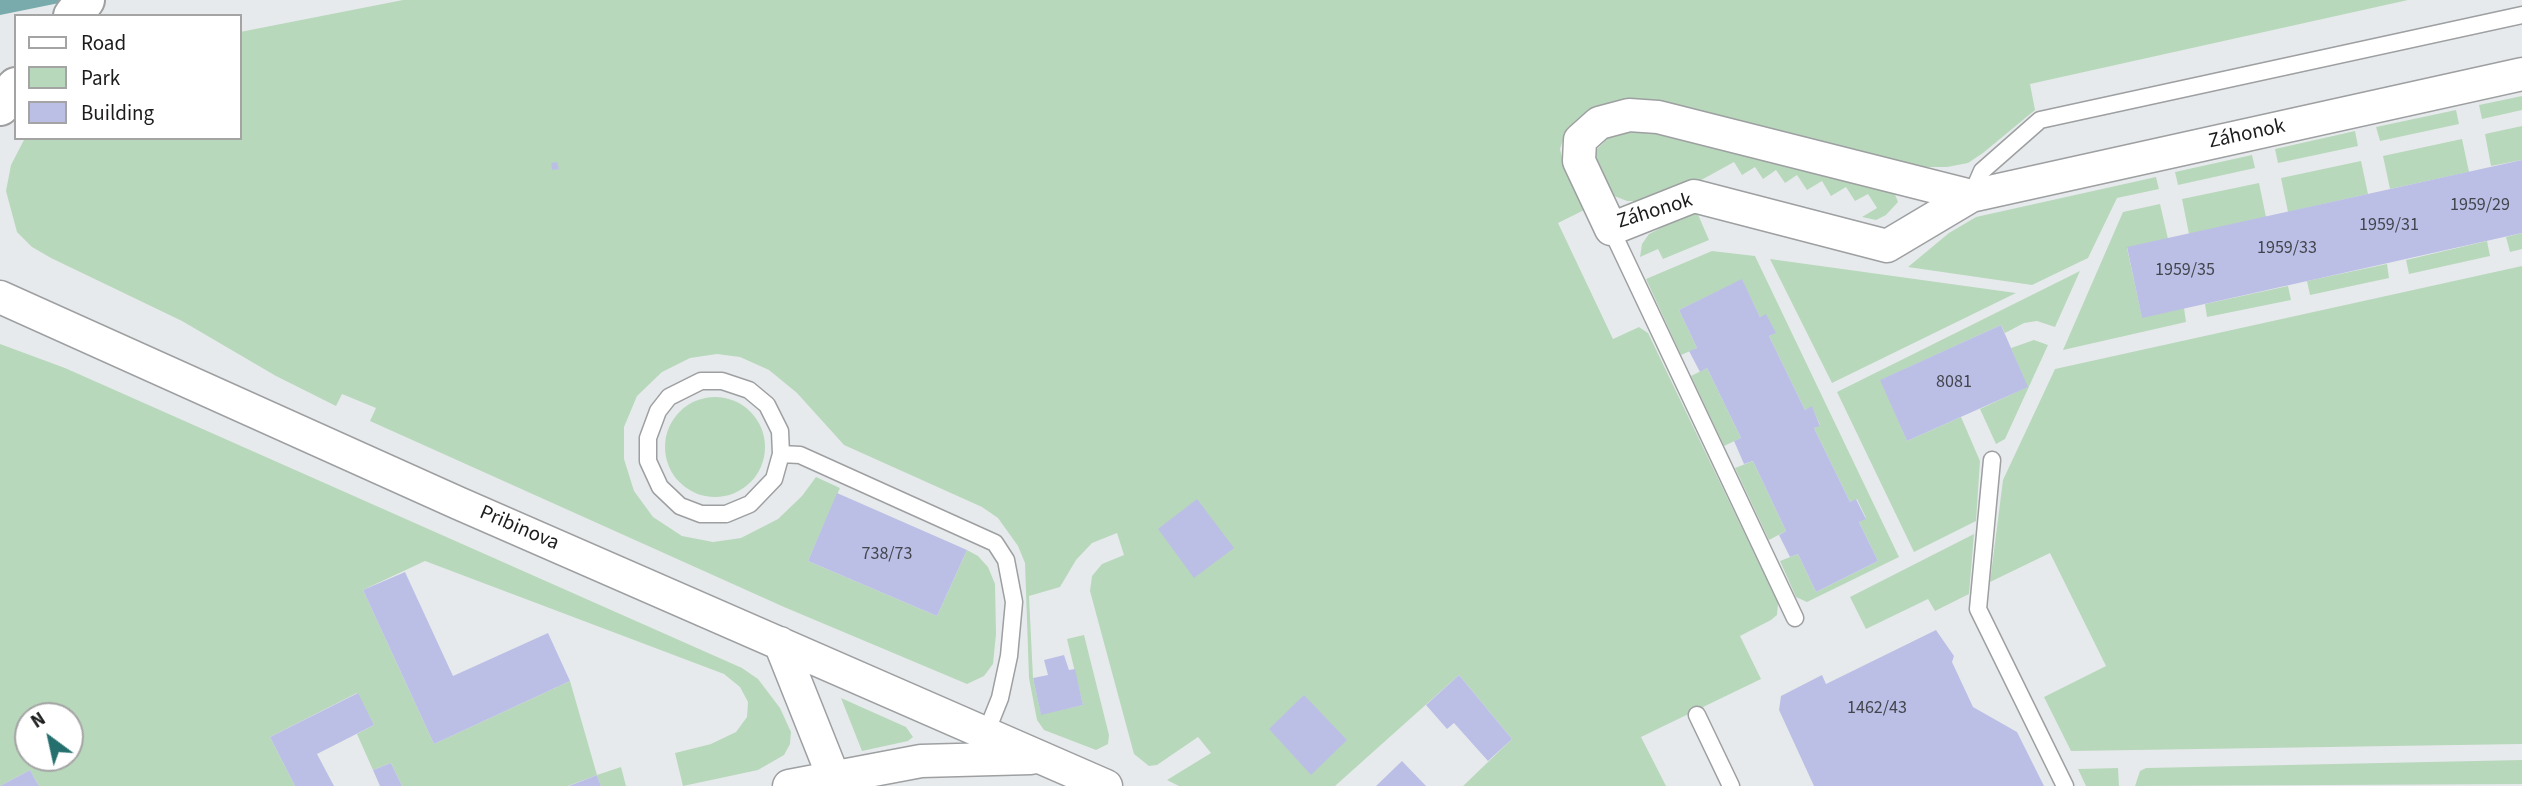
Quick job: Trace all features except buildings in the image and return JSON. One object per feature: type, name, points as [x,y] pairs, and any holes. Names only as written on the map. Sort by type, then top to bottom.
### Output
[{"type":"main road","points":[[0,106],[14,89]]},
{"type":"street","name":"Záhonok","points":[[1971,196],[1658,117],[1629,115],[1599,123],[1580,140],[1579,161],[1611,229],[1694,196],[1887,246],[1971,196],[2522,74]]},
{"type":"street","name":"Pribinova","points":[[0,297],[1106,786]]},
{"type":"street","points":[[780,643],[835,781]]},
{"type":"street","name":"Pribinova","points":[[789,786],[835,781],[921,761],[1040,758]]},
{"type":"lane","points":[[1971,196],[1982,171],[2040,120],[2522,15]]},
{"type":"lane","points":[[1611,229],[1795,618]]},
{"type":"lane","points":[[701,381],[722,381],[749,390],[767,405],[780,431],[781,454],[774,479],[761,496],[738,510],[701,514],[680,506],[660,487],[651,472],[647,449],[651,424],[669,397],[701,381]]},
{"type":"lane","points":[[781,454],[800,455],[982,534],[998,545],[1008,567],[1014,602],[1007,667],[1000,698],[985,733]]},
{"type":"lane","points":[[1992,460],[1978,610],[2065,786]]},
{"type":"lane","points":[[1697,715],[1731,786]]},
{"type":"green space","points":[[403,0],[2408,0],[2030,84],[2035,110],[1968,163],[1947,167],[1923,167],[1647,100],[1604,108],[1580,119],[1565,134],[1560,149],[1564,165],[1584,210],[1558,223],[1613,339],[1639,327],[1648,333],[1778,603],[1777,615],[1740,636],[1761,679],[1641,737],[1666,786],[1463,786],[1512,739],[1459,675],[1335,786],[1179,786],[1167,780],[1211,753],[1198,737],[1157,765],[1149,766],[1134,754],[1090,591],[1092,576],[1102,564],[1124,555],[1117,533],[1092,543],[1076,560],[1060,587],[1029,596],[1033,678],[1041,714],[1083,705],[1067,639],[1084,635],[1109,735],[1108,744],[1096,750],[1044,730],[1037,720],[1029,678],[1025,563],[1018,546],[998,518],[982,507],[844,445],[797,393],[769,370],[740,357],[717,354],[690,358],[662,372],[637,396],[624,427],[624,459],[634,491],[653,517],[682,536],[713,542],[741,538],[778,519],[802,496],[816,477],[840,488],[808,561],[937,616],[967,550],[978,556],[988,567],[995,584],[996,634],[993,664],[984,676],[967,684],[784,607],[370,421],[376,408],[342,394],[336,406],[276,376],[182,321],[51,258],[32,247],[17,232],[6,191],[11,165],[24,140],[242,140],[242,32]]},
{"type":"green space","points":[[2522,96],[2522,110],[2482,119],[2479,105]]},
{"type":"green space","points":[[2456,110],[2459,124],[2380,141],[2376,127]]},
{"type":"green space","points":[[1638,126],[1894,192],[1898,202],[1886,215],[1876,220],[1862,217],[1877,208],[1868,194],[1855,201],[1846,187],[1831,196],[1822,181],[1807,190],[1797,175],[1785,183],[1776,170],[1763,179],[1755,167],[1742,175],[1734,162],[1694,184],[1644,201],[1627,201],[1609,194],[1594,164],[1595,151],[1616,130]]},
{"type":"green space","points":[[2522,126],[2522,160],[2491,166],[2485,134]]},
{"type":"green space","points":[[2355,131],[2358,146],[2278,163],[2275,149]]},
{"type":"green space","points":[[2462,139],[2469,172],[2390,189],[2383,156]]},
{"type":"green space","points":[[2252,155],[2255,168],[2178,185],[2175,172]]},
{"type":"green space","points":[[2361,161],[2368,194],[2288,212],[2281,178]]},
{"type":"green space","points":[[2156,177],[2159,189],[2117,198],[2088,258],[2032,285],[1908,267],[1949,233],[1976,217]]},
{"type":"green space","points":[[2259,183],[2266,217],[2189,234],[2182,199]]},
{"type":"green space","points":[[2160,204],[2168,239],[2127,248],[2142,317],[2184,308],[2186,322],[2063,350],[2123,212]]},
{"type":"green space","points":[[1696,210],[1709,240],[1663,259],[1658,249],[1640,257],[1642,244],[1649,234]]},
{"type":"green space","points":[[2522,233],[2522,249],[2510,252],[2506,237]]},
{"type":"green space","points":[[2487,241],[2490,256],[2409,274],[2406,260]]},
{"type":"green space","points":[[1712,251],[1755,256],[1899,557],[1807,602],[1796,597],[1780,561],[1798,554],[1816,592],[1878,561],[1859,522],[1866,518],[1857,499],[1850,502],[1814,428],[1820,425],[1812,407],[1805,410],[1769,336],[1775,333],[1766,315],[1760,317],[1742,280],[1679,310],[1697,348],[1681,355],[1646,279]]},
{"type":"green space","points":[[1770,259],[2016,293],[1832,383]]},
{"type":"green space","points":[[2387,264],[2389,278],[2310,295],[2307,281]]},
{"type":"green space","points":[[2522,266],[2522,744],[2071,751],[2044,697],[2106,666],[2050,553],[1990,582],[2003,480],[2055,369]]},
{"type":"green space","points":[[2080,271],[2055,327],[2037,321],[2024,323],[2005,333],[2001,325],[1881,380],[1907,441],[1961,417],[1980,461],[1976,521],[1914,552],[1837,392]]},
{"type":"green space","points":[[2288,286],[2291,300],[2207,317],[2205,304]]},
{"type":"green space","points":[[2034,340],[2048,345],[2005,439],[1996,444],[1980,409],[2027,387],[2011,348]]},
{"type":"green space","points":[[0,344],[65,368],[742,668],[758,679],[780,708],[791,732],[790,744],[784,755],[758,770],[683,786],[675,753],[711,744],[736,732],[747,717],[748,702],[740,687],[724,674],[425,561],[363,590],[434,744],[570,681],[597,775],[568,786],[402,786],[391,763],[373,770],[357,734],[374,725],[357,693],[270,737],[295,786],[39,786],[31,772],[84,772],[84,702],[14,702],[14,772],[26,772],[0,786]]},
{"type":"green space","points":[[1707,368],[1741,438],[1724,446],[1691,376]]},
{"type":"green space","points":[[715,397],[734,400],[751,411],[762,428],[765,447],[762,466],[751,483],[734,494],[715,497],[696,494],[679,483],[668,466],[665,447],[668,428],[679,411],[696,400]]},
{"type":"green space","points":[[1753,461],[1786,531],[1769,540],[1735,468]]},
{"type":"green space","points":[[1974,534],[1969,594],[1935,611],[1928,599],[1866,629],[1850,597]]},
{"type":"green space","points":[[841,698],[906,727],[913,737],[908,741],[862,751]]},
{"type":"green space","points":[[2522,760],[2522,784],[2135,786],[2140,771],[2146,768]]},
{"type":"green space","points":[[621,767],[626,786],[601,786],[597,775]]},
{"type":"green space","points":[[2118,768],[2119,786],[2086,786],[2078,769]]},
{"type":"water","points":[[0,0],[74,0],[0,15]]}]
